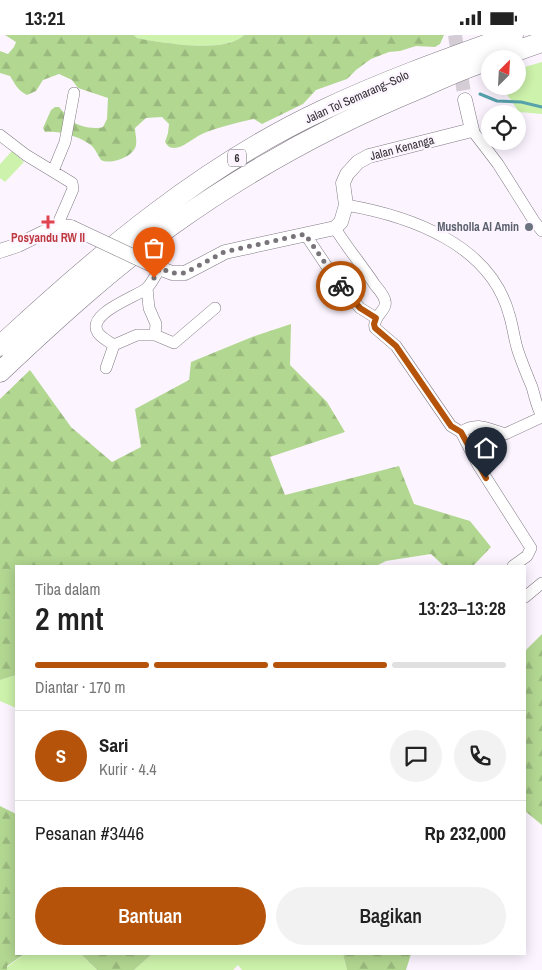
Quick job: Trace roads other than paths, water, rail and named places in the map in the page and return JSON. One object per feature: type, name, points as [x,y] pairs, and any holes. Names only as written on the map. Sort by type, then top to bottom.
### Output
[{"type":"highway","name":"Jalan Tol Semarang–Solo","points":[[0,346],[114,244],[184,191],[250,149],[322,110],[428,66],[513,35]]},
{"type":"highway","name":"Jalan Tol Semarang–Solo","points":[[520,50],[542,43]]},
{"type":"highway","name":"Jalan Tol Semarang–Solo","points":[[0,372],[112,272],[172,225],[223,191],[294,148],[367,111],[481,63]]},
{"type":"street","points":[[53,171],[65,142],[74,93]]},
{"type":"street","points":[[465,100],[472,130],[498,163],[542,231]]},
{"type":"street","name":"Jalan Kenanga","points":[[335,228],[341,222],[346,205],[343,183],[347,174],[363,158],[472,130]]},
{"type":"street","points":[[0,135],[26,155],[72,183],[73,186],[64,226]]},
{"type":"street","points":[[346,205],[372,209],[449,239],[481,265],[497,287],[509,312],[518,350],[542,416],[505,434],[477,426],[469,427],[461,432]]},
{"type":"street","points":[[0,251],[64,226],[172,273],[185,273],[224,252],[335,228],[385,301],[385,307],[376,318],[375,328],[396,346],[451,426],[461,432],[478,465],[531,549],[527,556],[514,565]]},
{"type":"street","points":[[305,234],[338,283],[360,308],[376,318]]},
{"type":"street","points":[[155,335],[156,324],[149,308],[147,288],[157,267]]},
{"type":"street","points":[[114,345],[98,333],[97,324],[99,319],[116,304],[147,288]]},
{"type":"street","points":[[106,368],[114,345],[138,335],[155,335],[174,343],[215,308]]},
{"type":"street","points":[[526,596],[542,583]]},
{"type":"waterway","points":[[480,94],[497,101],[521,102],[542,107]]},
{"type":"tunnel","points":[[455,35],[465,100]]},
{"type":"place","name":"Posyandu RW II","points":[[48,222]]},
{"type":"place","name":"Musholla Al Amin","points":[[529,227]]}]
